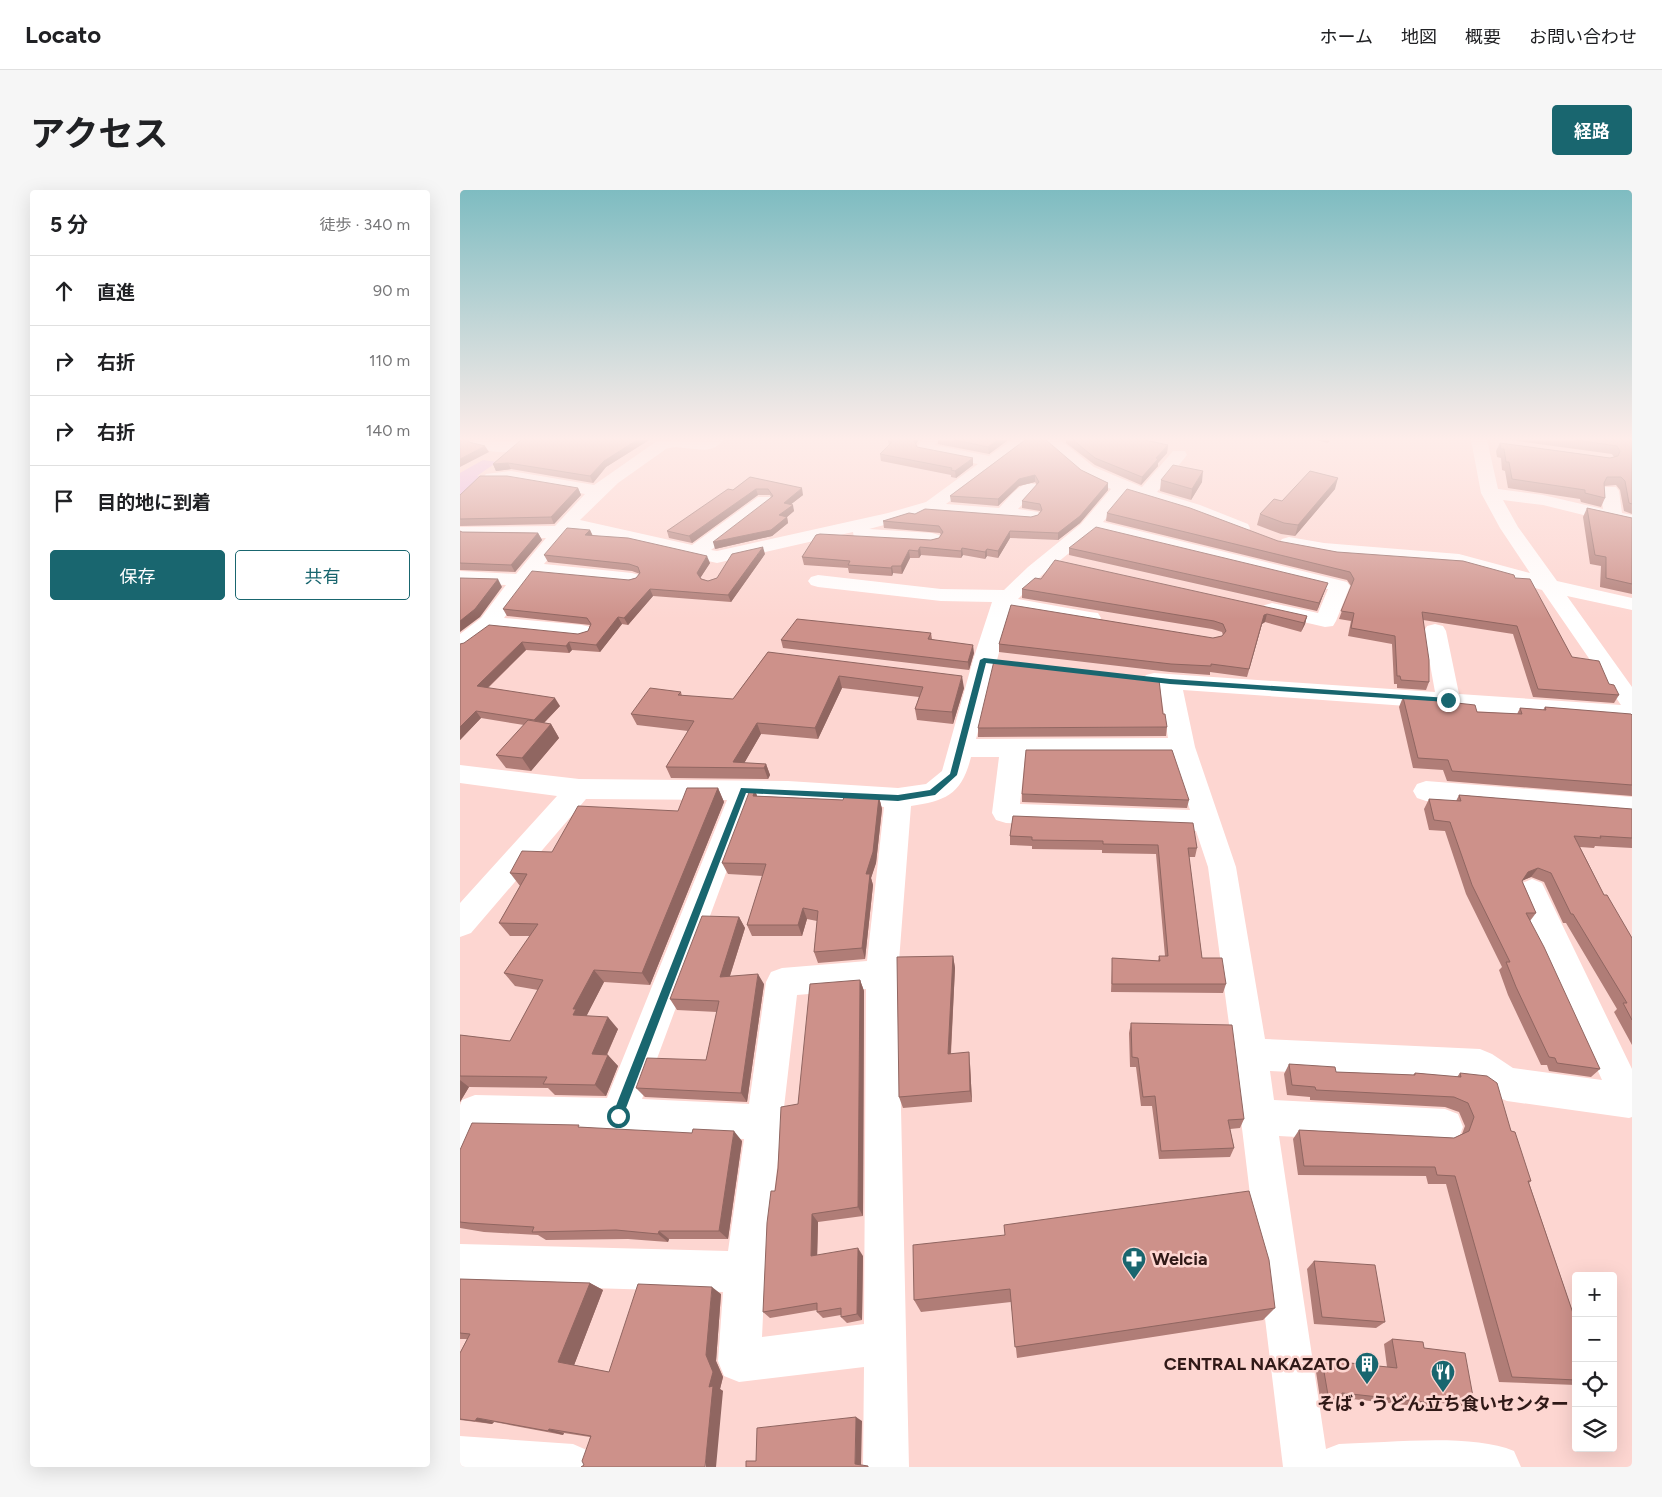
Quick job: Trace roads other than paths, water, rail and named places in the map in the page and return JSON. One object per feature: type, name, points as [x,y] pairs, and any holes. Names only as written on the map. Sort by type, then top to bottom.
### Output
[{"type":"street","points":[[460,644],[489,623],[525,575],[588,500]]},
{"type":"street","points":[[466,531],[564,528],[717,557],[846,529],[932,506],[941,500]]},
{"type":"street","points":[[1003,514],[1017,500]]},
{"type":"street","points":[[460,774],[486,779],[579,789],[744,790],[898,798],[932,793],[954,775],[981,670],[1006,600],[1060,562],[1112,500]]},
{"type":"street","points":[[1164,500],[1194,509],[1262,536],[1324,550],[1459,560],[1546,585],[1632,604]]},
{"type":"street","points":[[1494,500],[1509,528],[1546,585],[1632,704]]},
{"type":"street","points":[[1539,500],[1632,521]]},
{"type":"street","points":[[1611,500],[1613,518]]},
{"type":"street","points":[[695,552],[764,501]]},
{"type":"street","points":[[932,506],[936,509],[1031,516]]},
{"type":"street","points":[[1091,525],[1340,586],[1325,621],[1252,604]]},
{"type":"street","points":[[846,529],[855,534],[932,539]]},
{"type":"street","points":[[715,574],[723,562],[723,555]]},
{"type":"street","points":[[1459,560],[1464,583]]},
{"type":"street","points":[[460,577],[525,575],[632,579]]},
{"type":"street","points":[[818,581],[941,595],[1006,600],[1107,621]]},
{"type":"street","points":[[489,623],[582,632]]},
{"type":"street","points":[[1435,631],[1448,700]]},
{"type":"street","points":[[1131,677],[1170,682],[1632,714]]},
{"type":"street","points":[[1170,682],[1182,747],[1222,867],[1250,1054],[1306,1467]]},
{"type":"street","points":[[962,748],[1182,747]]},
{"type":"street","points":[[1013,748],[1006,812],[1206,821]]},
{"type":"street","points":[[460,924],[579,789]]},
{"type":"street","points":[[618,1116],[744,790]]},
{"type":"street","points":[[1426,791],[1632,808]]},
{"type":"street","points":[[886,1467],[882,974],[898,798]]},
{"type":"street","points":[[1250,1054],[1480,1064],[1507,1084],[1629,1101],[1532,891]]},
{"type":"street","points":[[882,974],[782,982],[745,1272],[739,1361],[884,1343]]},
{"type":"street","points":[[460,1146],[475,1112],[764,1122]]},
{"type":"street","points":[[1258,1117],[1445,1127]]},
{"type":"street","points":[[460,1264],[745,1272]]},
{"type":"street","points":[[460,1459],[573,1467]]},
{"type":"street","points":[[1339,1467],[1461,1464],[1498,1467]]},
{"type":"place","name":"Welcia","points":[[1134,1280]]},
{"type":"place","name":"CENTRAL NAKAZATO","points":[[1367,1385]]},
{"type":"place","name":"そば・うどん立ち食いセンター","points":[[1443,1393]]}]
